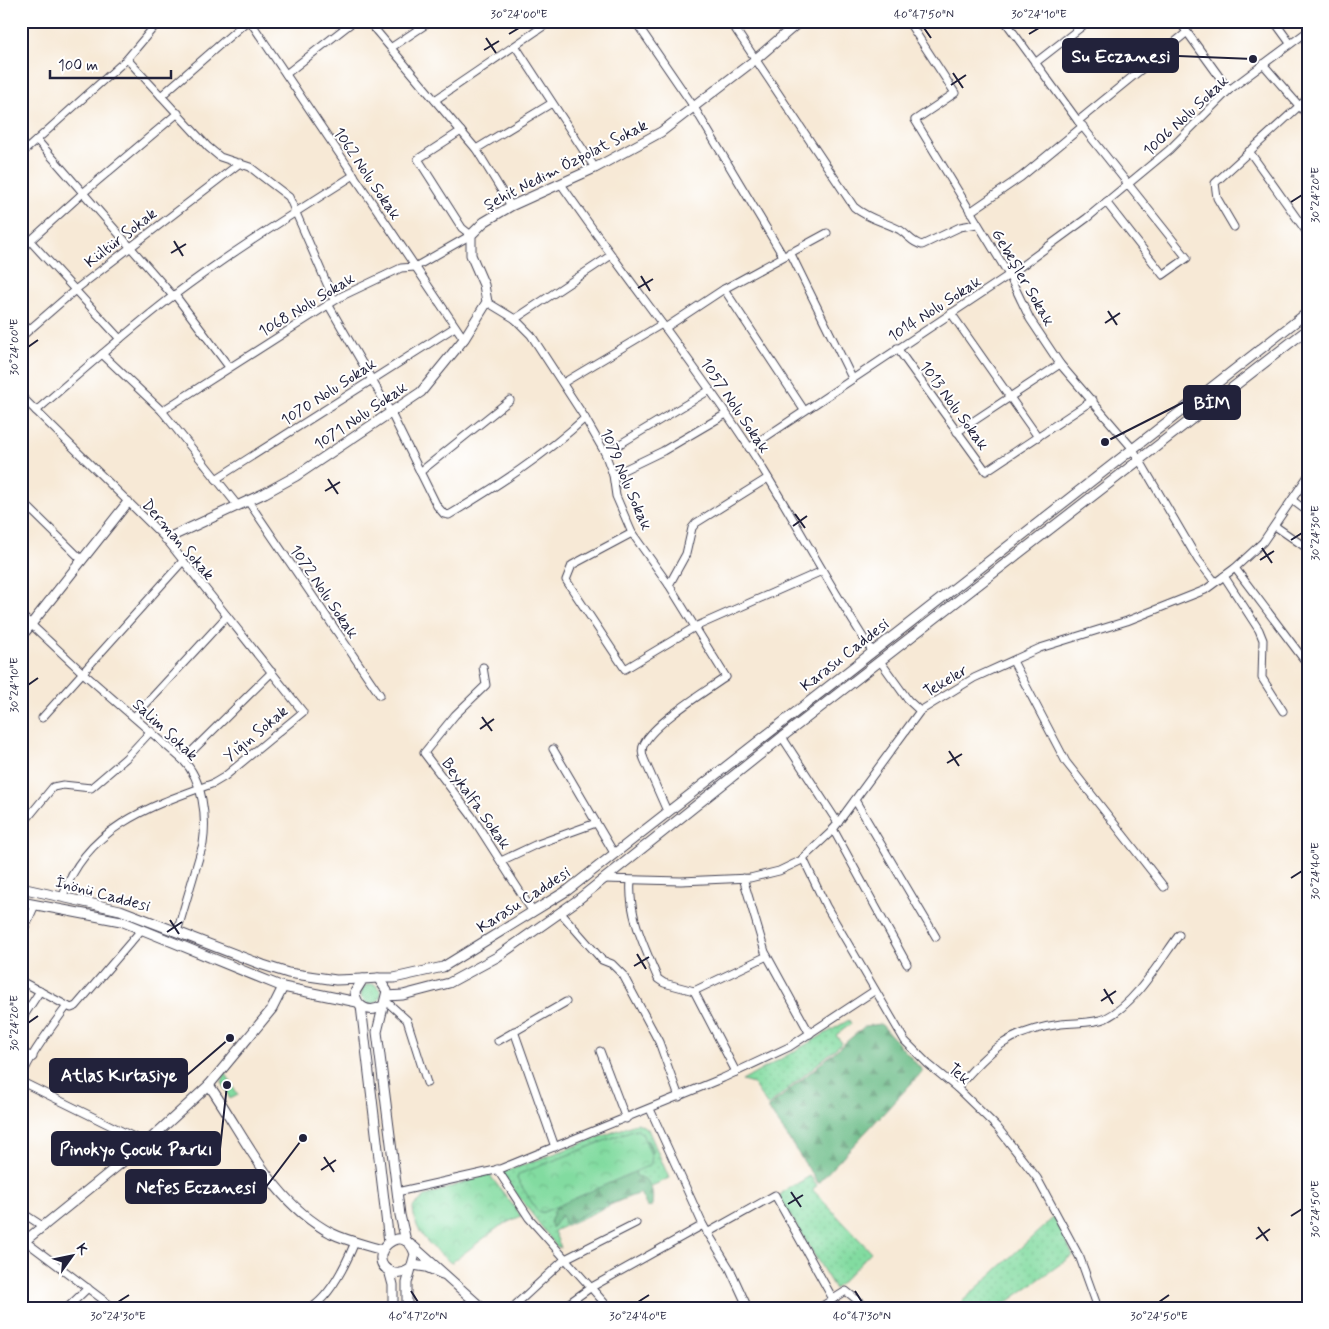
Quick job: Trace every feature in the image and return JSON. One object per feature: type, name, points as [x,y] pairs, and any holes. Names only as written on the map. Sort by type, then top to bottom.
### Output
[{"type":"main road","name":"Şehit Nedim Özpolat Sokak","points":[[471,235],[484,222],[511,206],[595,168],[661,132],[800,21]]},
{"type":"main road","points":[[471,235],[471,255],[484,285],[487,302]]},
{"type":"main road","name":"1071 Nolu Sokak","points":[[166,539],[238,506],[296,476],[421,392],[464,339],[487,302]]},
{"type":"main road","name":"Karasu Caddesi","points":[[378,978],[394,978],[443,967],[568,890],[1308,312]]},
{"type":"main road","name":"Karasu Caddesi","points":[[385,1001],[448,983],[497,957],[560,912],[782,737],[1308,329]]},
{"type":"main road","points":[[21,637],[128,502]]},
{"type":"main road","name":"İnönü Caddesi","points":[[21,888],[120,910],[288,973],[336,980],[363,980]]},
{"type":"main road","name":"İnönü Caddesi","points":[[21,902],[108,918],[283,987]]},
{"type":"main road","points":[[389,1242],[359,1004],[355,992],[363,980],[378,978],[385,985],[385,1001],[377,1032],[397,1192],[408,1242],[415,1254],[411,1267],[407,1308]]},
{"type":"main road","points":[[23,1243],[146,1143],[209,1085],[272,1009],[283,987],[359,1004],[372,1010],[385,1001]]},
{"type":"main road","points":[[209,1085],[259,1164],[283,1196],[307,1217],[332,1234],[382,1250]]},
{"type":"main road","points":[[393,1308],[393,1285],[389,1270],[382,1262],[382,1250],[389,1242],[394,1240],[408,1242],[438,1266],[446,1276],[482,1308]]},
{"type":"main road","points":[[389,1270],[400,1273],[411,1267],[426,1267],[446,1276]]},
{"type":"street","points":[[21,154],[127,59],[159,21]]},
{"type":"street","points":[[162,96],[249,21]]},
{"type":"street","name":"1062 Nolu Sokak","points":[[249,21],[464,339]]},
{"type":"street","points":[[286,74],[354,21]]},
{"type":"street","points":[[368,21],[392,47],[476,149],[511,206]]},
{"type":"street","points":[[392,47],[431,21]]},
{"type":"street","points":[[635,21],[694,107],[787,254],[852,378]]},
{"type":"street","points":[[730,21],[756,58]]},
{"type":"street","points":[[908,21],[955,93],[915,120],[977,224]]},
{"type":"street","points":[[1035,63],[1089,21]]},
{"type":"street","points":[[1179,21],[1229,90]]},
{"type":"street","points":[[1274,21],[1290,43]]},
{"type":"street","points":[[435,100],[516,47],[548,22]]},
{"type":"street","points":[[1007,22],[1081,124],[1187,258],[1163,275],[1106,202]]},
{"type":"street","name":"1006 Nolu Sokak","points":[[1129,184],[1168,150],[1229,90],[1308,30]]},
{"type":"street","points":[[970,212],[1021,177],[1186,33]]},
{"type":"street","points":[[516,47],[595,168]]},
{"type":"street","name":"Gebeşler Sokak","points":[[756,58],[850,202],[865,216],[900,230],[910,240],[922,246],[960,227],[977,224],[1009,275],[1030,319],[1060,364],[1093,400],[1133,449],[1198,560],[1215,582]]},
{"type":"street","points":[[127,59],[208,147],[220,157],[240,163],[261,174],[289,196],[331,302],[371,381],[391,413],[437,506],[444,514],[449,515],[536,459],[585,418]]},
{"type":"street","points":[[1263,64],[1308,116]]},
{"type":"street","points":[[1234,227],[1217,198],[1214,186],[1218,178],[1308,98]]},
{"type":"street","points":[[476,149],[552,103]]},
{"type":"street","points":[[21,249],[83,193],[178,113]]},
{"type":"street","points":[[461,131],[418,159],[462,228],[471,235]]},
{"type":"street","points":[[37,140],[174,296],[229,367]]},
{"type":"street","points":[[1249,151],[1308,234]]},
{"type":"street","name":"Kültür Sokak","points":[[21,337],[75,290],[240,163]]},
{"type":"street","points":[[36,411],[120,339],[174,296],[239,248],[354,175]]},
{"type":"street","name":"1057 Nolu Sokak","points":[[561,184],[610,256],[710,390],[749,448],[872,651]]},
{"type":"street","name":"1014 Nolu Sokak","points":[[749,448],[1009,275],[1129,184]]},
{"type":"street","points":[[21,231],[120,339]]},
{"type":"street","points":[[563,383],[664,326],[724,289],[827,233]]},
{"type":"street","name":"1068 Nolu Sokak","points":[[162,412],[331,302],[401,268],[415,267],[471,235]]},
{"type":"street","points":[[487,302],[515,319],[610,256]]},
{"type":"street","points":[[724,289],[804,410]]},
{"type":"street","points":[[951,313],[1038,437]]},
{"type":"street","name":"1079 Nolu Sokak","points":[[515,319],[530,336],[585,418],[605,453],[613,475],[616,496],[632,533],[669,585],[726,677],[658,727],[644,744],[642,752],[644,759],[667,812]]},
{"type":"street","name":"1070 Nolu Sokak","points":[[216,479],[455,327]]},
{"type":"street","name":"1013 Nolu Sokak","points":[[897,348],[986,471],[1093,400]]},
{"type":"street","points":[[102,354],[162,412],[238,506]]},
{"type":"street","points":[[957,432],[1060,364]]},
{"type":"street","points":[[605,453],[710,390]]},
{"type":"street","name":"Derman Sokak","points":[[21,396],[166,539],[303,712]]},
{"type":"street","points":[[420,472],[510,400]]},
{"type":"street","points":[[613,475],[663,451],[726,414]]},
{"type":"street","name":"Tekeler","points":[[604,879],[632,881],[743,878],[778,871],[804,858],[836,826],[920,711],[967,682],[1040,648],[1127,621],[1205,590],[1235,568],[1263,542],[1308,476]]},
{"type":"street","points":[[669,585],[686,554],[692,528],[696,523],[768,478]]},
{"type":"street","points":[[21,500],[82,560]]},
{"type":"street","points":[[1292,500],[1308,512]]},
{"type":"street","name":"1072 Nolu Sokak","points":[[248,501],[380,696]]},
{"type":"street","points":[[1275,526],[1308,550]]},
{"type":"street","points":[[632,533],[572,565],[566,580],[625,669],[695,627],[822,571]]},
{"type":"street","points":[[42,718],[183,561]]},
{"type":"street","points":[[1235,568],[1308,665]]},
{"type":"street","points":[[1224,576],[1259,630],[1263,640],[1262,678],[1282,711]]},
{"type":"street","name":"Salim Sokak","points":[[21,615],[83,673],[183,760],[194,774],[205,830],[203,844],[177,932]]},
{"type":"street","points":[[134,717],[227,616]]},
{"type":"street","points":[[880,661],[908,700],[920,711]]},
{"type":"street","points":[[1013,661],[1066,762],[1164,888]]},
{"type":"street","name":"Beykalfa Sokak","points":[[483,667],[486,685],[456,715],[424,753],[471,815],[533,912]]},
{"type":"street","points":[[183,760],[272,672]]},
{"type":"street","name":"Yığın Sokak","points":[[63,896],[72,873],[83,858],[96,843],[126,818],[147,807],[198,789],[224,777],[303,712]]},
{"type":"street","points":[[21,826],[53,787],[63,785],[91,788],[126,758],[151,731]]},
{"type":"street","points":[[782,737],[836,826],[907,964]]},
{"type":"street","points":[[553,750],[614,853]]},
{"type":"street","points":[[855,800],[936,937]]},
{"type":"street","points":[[501,861],[535,845],[596,822]]},
{"type":"street","name":"Tek","points":[[804,858],[826,906],[874,991],[906,1040],[928,1064],[957,1088],[997,1127],[1037,1178],[1080,1258],[1098,1308]]},
{"type":"street","points":[[743,878],[767,956],[810,1034]]},
{"type":"street","points":[[632,881],[629,899],[640,936],[658,979],[670,985],[694,991],[767,956]]},
{"type":"street","points":[[21,936],[35,905]]},
{"type":"street","points":[[560,912],[602,960],[612,964],[623,975],[656,1035],[680,1097]]},
{"type":"street","points":[[21,981],[73,1008],[79,1004],[142,930]]},
{"type":"street","points":[[957,1088],[979,1062],[1010,1037],[1027,1030],[1061,1024],[1098,1021],[1117,1011],[1130,1000],[1179,935]]},
{"type":"street","points":[[21,1020],[40,991]]},
{"type":"street","points":[[694,991],[736,1072]]},
{"type":"street","points":[[397,1192],[497,1169],[680,1097],[789,1048],[874,991]]},
{"type":"street","points":[[385,1001],[407,1020],[427,1083]]},
{"type":"street","points":[[498,1041],[566,1002]]},
{"type":"street","points":[[67,1006],[32,1057],[24,1071],[22,1082],[146,1143]]},
{"type":"street","points":[[514,1031],[555,1147]]},
{"type":"street","points":[[600,1051],[626,1119]]},
{"type":"street","points":[[21,1052],[32,1057]]},
{"type":"street","points":[[650,1109],[703,1225],[730,1269],[748,1308]]},
{"type":"street","points":[[497,1169],[530,1218],[609,1308]]},
{"type":"street","points":[[707,1233],[775,1195],[833,1299]]},
{"type":"street","points":[[21,1212],[44,1227]]},
{"type":"street","points":[[512,1308],[565,1259],[636,1223]]},
{"type":"street","points":[[562,1308],[590,1288],[703,1225]]},
{"type":"street","points":[[311,1308],[322,1299],[349,1257],[356,1242]]},
{"type":"street","points":[[23,1243],[114,1308]]},
{"type":"street","points":[[66,1308],[88,1288]]},
{"type":"street","points":[[819,1308],[846,1290],[867,1308]]},
{"type":"green space","points":[[371,984],[378,987],[381,994],[378,1001],[371,1004],[364,1001],[361,994],[364,987]]},
{"type":"green space","points":[[849,1020],[851,1024],[836,1035],[842,1043],[768,1106],[753,1084],[742,1081]]},
{"type":"green space","points":[[881,1024],[923,1071],[818,1183],[768,1108],[865,1026]]},
{"type":"green space","points":[[225,1072],[238,1095],[230,1099],[222,1082]]},
{"type":"green space","points":[[638,1123],[648,1129],[669,1178],[554,1231],[561,1248],[556,1246],[504,1177],[504,1172]]},
{"type":"green space","points":[[635,1129],[642,1133],[652,1157],[650,1165],[544,1212],[538,1212],[517,1179],[519,1174]]},
{"type":"green space","points":[[641,1140],[648,1141],[653,1151],[635,1168],[636,1176],[649,1183],[653,1196],[652,1206],[647,1207],[640,1193],[608,1205],[607,1201],[603,1208],[596,1208],[565,1224],[561,1215],[552,1228],[550,1222],[559,1200]]},
{"type":"green space","points":[[489,1174],[521,1216],[500,1226],[451,1263],[420,1232],[414,1217],[413,1207],[425,1196]]},
{"type":"green space","points":[[810,1176],[817,1185],[813,1190],[871,1252],[835,1289],[779,1197],[783,1192]]},
{"type":"green space","points":[[1054,1217],[1073,1255],[999,1308],[955,1308]]},
{"type":"place","name":"Su Eczanesi","points":[[1253,59]]},
{"type":"place","name":"BİM","points":[[1105,442]]},
{"type":"place","name":"Atlas Kırtasiye","points":[[230,1038]]},
{"type":"place","name":"Pinokyo Çocuk Parkı","points":[[227,1085]]},
{"type":"place","name":"Nefes Eczanesi","points":[[303,1138]]}]
